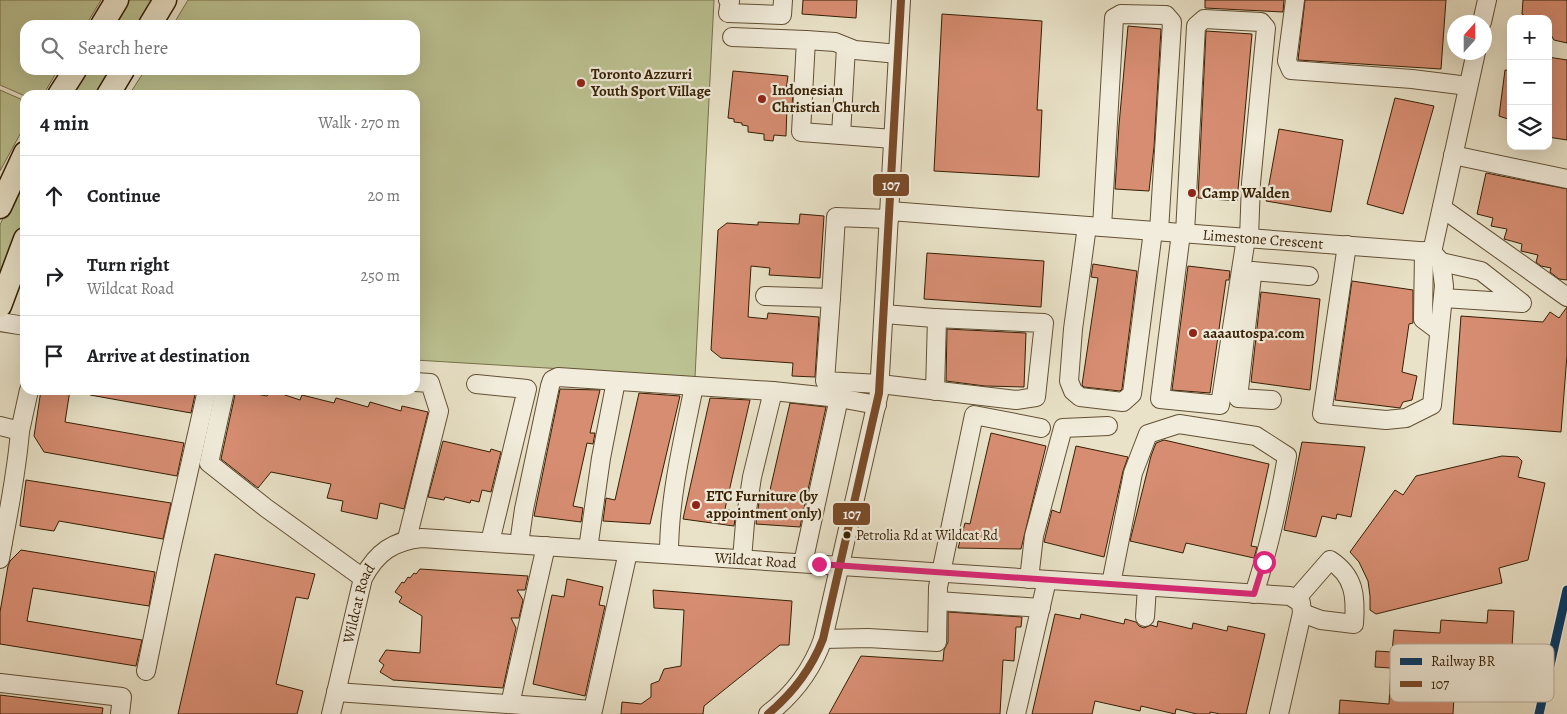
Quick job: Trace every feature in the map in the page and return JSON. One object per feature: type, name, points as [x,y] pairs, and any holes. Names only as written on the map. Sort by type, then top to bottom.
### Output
[{"type":"main road","points":[[105,20],[117,0]]},
{"type":"main road","points":[[153,20],[165,0]]},
{"type":"main road","points":[[62,90],[72,75]]},
{"type":"main road","points":[[111,90],[119,75]]},
{"type":"main road","points":[[0,207],[20,164]]},
{"type":"main road","points":[[0,306],[20,252]]},
{"type":"street","points":[[728,0],[730,0],[728,12],[782,16],[783,0]]},
{"type":"street","points":[[768,714],[798,686],[815,660],[823,639],[877,404],[880,384],[901,0]]},
{"type":"street","points":[[1295,0],[1287,61],[1291,70],[1412,79],[1468,86]]},
{"type":"street","points":[[1484,15],[1487,0]]},
{"type":"street","points":[[1121,14],[1166,15],[1172,22],[1156,231],[1132,394],[1123,402],[1080,397],[1073,391],[1069,381],[1072,329],[1095,227],[1114,18],[1121,14]]},
{"type":"street","points":[[1250,238],[1220,404],[1160,398],[1183,233],[1196,26],[1204,19],[1261,22],[1266,28],[1250,183],[1250,238],[1253,271],[1238,398],[1272,400]]},
{"type":"street","points":[[732,37],[836,42],[855,50],[898,54]]},
{"type":"street","points":[[806,40],[801,132],[894,139]]},
{"type":"street","points":[[841,135],[846,46]]},
{"type":"street","points":[[1439,331],[1423,319],[1442,208],[1474,60]]},
{"type":"street","points":[[1453,154],[1567,179]]},
{"type":"street","points":[[1442,208],[1567,297]]},
{"type":"street","name":"Limestone Crescent","points":[[831,298],[836,216],[889,215],[1347,245],[1433,255],[1481,271],[1522,302],[1442,298]]},
{"type":"street","points":[[1347,245],[1322,414],[1386,420],[1406,418],[1432,405],[1444,286],[1433,255]]},
{"type":"street","points":[[1253,271],[1309,276]]},
{"type":"street","points":[[764,296],[831,298],[825,381],[880,384],[1016,400],[1036,397],[1044,323],[884,314]]},
{"type":"street","points":[[935,391],[937,318]]},
{"type":"street","points":[[0,322],[20,325]]},
{"type":"street","points":[[518,544],[550,386],[552,380],[558,377],[773,391],[877,404]]},
{"type":"street","points":[[588,549],[601,458],[616,381]]},
{"type":"street","points":[[407,539],[439,411],[430,383],[420,382]]},
{"type":"street","points":[[476,384],[527,389],[490,542]]},
{"type":"street","points":[[669,554],[669,525],[673,497],[694,386]]},
{"type":"street","points":[[742,559],[752,477],[773,391]]},
{"type":"street","points":[[1,547],[18,462],[20,431],[28,395]]},
{"type":"street","points":[[146,670],[170,554],[207,395]]},
{"type":"street","points":[[224,395],[209,463],[266,508],[363,578]]},
{"type":"street","points":[[803,563],[839,398]]},
{"type":"street","points":[[823,639],[868,638],[937,642],[941,573],[974,415],[1041,428]]},
{"type":"street","points":[[1111,584],[1133,473],[1148,434],[1179,424],[1256,436],[1287,456],[1277,512],[1254,594]]},
{"type":"street","points":[[0,426],[20,431]]},
{"type":"street","points":[[1029,579],[1034,536],[1063,428],[1108,426]]},
{"type":"street","name":"Wildcat Road","points":[[332,714],[363,578],[370,565],[392,545],[407,539],[422,538],[1290,596],[1300,605],[1279,714]]},
{"type":"street","points":[[515,705],[552,546]]},
{"type":"street","points":[[336,692],[593,710],[628,552]]},
{"type":"street","points":[[1016,714],[1047,580]]},
{"type":"street","points":[[1145,617],[1147,586]]},
{"type":"street","points":[[938,601],[1041,608]]},
{"type":"street","points":[[0,683],[122,697],[120,714]]},
{"type":"green space","points":[[0,0],[101,0],[89,20],[20,20],[20,75],[55,75],[46,90],[20,90],[20,94],[0,85]]},
{"type":"green space","points":[[126,0],[157,0],[145,20],[114,20]]},
{"type":"green space","points":[[188,0],[714,0],[695,377],[420,360],[420,90],[132,90],[142,75],[420,75],[420,20],[176,20]]},
{"type":"green space","points":[[80,75],[109,75],[101,90],[70,90]]},
{"type":"green space","points":[[0,90],[20,99],[20,134],[0,171]]},
{"type":"green space","points":[[20,179],[20,237],[0,287],[0,225]]},
{"type":"building","points":[[803,0],[857,0],[856,18],[802,14]]},
{"type":"building","points":[[1205,0],[1284,0],[1283,12],[1205,8]]},
{"type":"building","points":[[1305,0],[1446,0],[1441,69],[1298,60]]},
{"type":"building","points":[[1523,0],[1567,0],[1567,43],[1554,40],[1552,37],[1552,15],[1522,14]]},
{"type":"building","points":[[942,14],[1042,21],[1037,110],[1042,110],[1039,177],[934,171]]},
{"type":"building","points":[[1128,26],[1161,29],[1154,147],[1149,191],[1115,189]]},
{"type":"building","points":[[1206,31],[1252,34],[1237,201],[1198,198]]},
{"type":"building","points":[[1552,58],[1567,60],[1567,140],[1552,138]]},
{"type":"building","points":[[1505,70],[1507,70],[1507,119],[1499,116]]},
{"type":"building","name":"Indonesian Christian Church","points":[[733,71],[788,76],[786,90],[793,91],[792,107],[787,106],[786,136],[774,135],[773,141],[764,140],[764,134],[748,132],[748,126],[728,118]]},
{"type":"building","points":[[1395,98],[1434,106],[1403,214],[1367,204]]},
{"type":"building","points":[[1279,129],[1343,140],[1331,212],[1266,201]]},
{"type":"building","points":[[1486,173],[1567,189],[1567,280],[1559,279],[1550,272],[1551,268],[1541,266],[1536,262],[1538,255],[1521,251],[1522,244],[1504,239],[1507,229],[1491,226],[1493,218],[1477,214]]},
{"type":"building","points":[[800,214],[824,216],[820,278],[769,275],[770,268],[751,266],[748,317],[767,319],[768,313],[819,317],[815,377],[792,376],[793,363],[721,358],[711,350],[718,230],[727,223],[758,225],[758,222],[799,224]]},
{"type":"building","points":[[927,253],[1044,261],[1041,307],[924,299]]},
{"type":"building","points":[[1093,264],[1137,271],[1122,389],[1120,391],[1084,387],[1082,385],[1098,278],[1091,277]]},
{"type":"building","points":[[1188,266],[1230,271],[1229,280],[1226,280],[1210,393],[1172,390]]},
{"type":"building","points":[[1352,281],[1413,290],[1413,323],[1409,324],[1402,372],[1417,376],[1412,400],[1403,402],[1400,408],[1335,400]]},
{"type":"building","points":[[1261,292],[1320,299],[1310,390],[1251,382]]},
{"type":"building","points":[[1567,307],[1567,355],[1561,432],[1453,424],[1461,316],[1543,322],[1550,312],[1559,318]]},
{"type":"building","points":[[947,329],[1026,333],[1024,387],[985,386],[946,381]]},
{"type":"building","points":[[560,389],[600,390],[590,433],[595,433],[593,444],[587,443],[573,506],[583,508],[581,522],[534,516]]},
{"type":"building","points":[[639,393],[680,396],[650,524],[603,521],[606,498],[615,500]]},
{"type":"building","points":[[40,395],[69,395],[65,422],[184,443],[177,476],[44,452],[34,436]]},
{"type":"building","points":[[90,395],[195,395],[191,413]]},
{"type":"building","points":[[235,395],[285,395],[300,400],[302,395],[334,403],[336,398],[368,407],[370,402],[401,411],[402,406],[428,412],[404,509],[380,503],[377,519],[341,511],[343,501],[327,498],[331,484],[271,472],[258,488],[221,459]]},
{"type":"building","points":[[710,398],[750,400],[725,509],[736,512],[734,526],[683,519]]},
{"type":"building","points":[[790,403],[826,407],[800,527],[756,524],[759,502],[767,503]]},
{"type":"building","points":[[991,433],[1046,446],[1021,549],[958,548],[965,523],[970,524]]},
{"type":"building","points":[[1164,440],[1269,464],[1251,546],[1257,547],[1254,558],[1186,543],[1183,553],[1130,541],[1151,456],[1156,443]]},
{"type":"building","points":[[443,441],[490,452],[491,449],[501,452],[491,492],[482,490],[479,502],[471,500],[470,503],[445,497],[444,500],[428,497]]},
{"type":"building","points":[[1302,442],[1365,447],[1351,517],[1337,514],[1336,519],[1322,516],[1316,537],[1284,530]]},
{"type":"building","points":[[1076,446],[1128,457],[1123,471],[1104,557],[1044,542],[1052,510],[1060,513]]},
{"type":"building","points":[[1502,456],[1518,457],[1522,461],[1518,477],[1545,483],[1528,560],[1499,568],[1502,583],[1376,614],[1370,610],[1368,581],[1359,562],[1350,552],[1395,490],[1403,495],[1416,476]]},
{"type":"building","points":[[26,480],[171,503],[163,539],[59,521],[54,531],[20,526]]},
{"type":"building","points":[[21,550],[155,572],[149,606],[33,588],[27,621],[142,640],[136,666],[0,644],[0,612],[8,566],[10,561]]},
{"type":"building","points":[[215,554],[315,574],[308,599],[296,597],[276,684],[303,691],[297,714],[178,714]]},
{"type":"building","points":[[420,569],[528,576],[525,590],[517,590],[523,600],[519,618],[511,618],[516,628],[503,688],[393,680],[380,672],[384,665],[379,661],[386,650],[420,653],[422,616],[399,602],[402,597],[395,592],[402,582],[404,583],[408,577],[410,578],[414,573],[416,574]]},
{"type":"building","points":[[567,579],[603,587],[599,605],[605,606],[585,696],[533,684],[552,595],[564,597]]},
{"type":"building","points":[[653,590],[792,601],[789,645],[780,645],[704,706],[703,714],[621,714],[622,702],[641,704],[651,697],[651,684],[659,681],[664,669],[681,666],[684,610],[654,608]]},
{"type":"building","points":[[1488,610],[1514,611],[1512,644],[1393,644],[1394,630],[1440,633],[1441,620],[1487,623]]},
{"type":"building","points":[[948,612],[1022,617],[1021,627],[1016,627],[1014,661],[1003,660],[1000,714],[829,714],[861,656],[943,661],[944,650],[948,642]]},
{"type":"building","points":[[1055,614],[1080,619],[1081,614],[1124,624],[1125,619],[1136,622],[1144,628],[1151,625],[1157,627],[1158,621],[1192,629],[1193,623],[1227,631],[1228,626],[1265,634],[1246,714],[1210,712],[1210,714],[1197,714],[1176,709],[1175,714],[1141,706],[1140,711],[1095,701],[1092,714],[1032,714]]},
{"type":"building","points":[[1376,651],[1390,652],[1390,668],[1375,667]]},
{"type":"building","points":[[1390,686],[1390,702],[1454,702],[1453,714],[1339,714],[1340,700],[1389,704]]},
{"type":"building","points":[[0,695],[103,708],[102,714],[0,714]]},
{"type":"rail line","name":"BR","points":[[1554,648],[1567,590]]},
{"type":"rail line","name":"BR","points":[[1539,714],[1542,702]]},
{"type":"transit line","name":"107","points":[[768,714],[785,698],[807,671],[823,639],[879,393],[901,0]]},
{"type":"place","name":"Toronto Azzurri Youth Sport Village","points":[[581,83]]},
{"type":"place","name":"Indonesian Christian Church","points":[[762,99]]},
{"type":"place","name":"Camp Walden","points":[[1192,193]]},
{"type":"place","name":"aaaautospa.com","points":[[1193,333]]},
{"type":"place","name":"ETC Furniture (by appointment only)","points":[[696,505]]},
{"type":"place","name":"Petrolia Rd at Wildcat Rd","points":[[847,535]]},
{"type":"route","points":[[819,564],[1254,594],[1264,562]]}]
